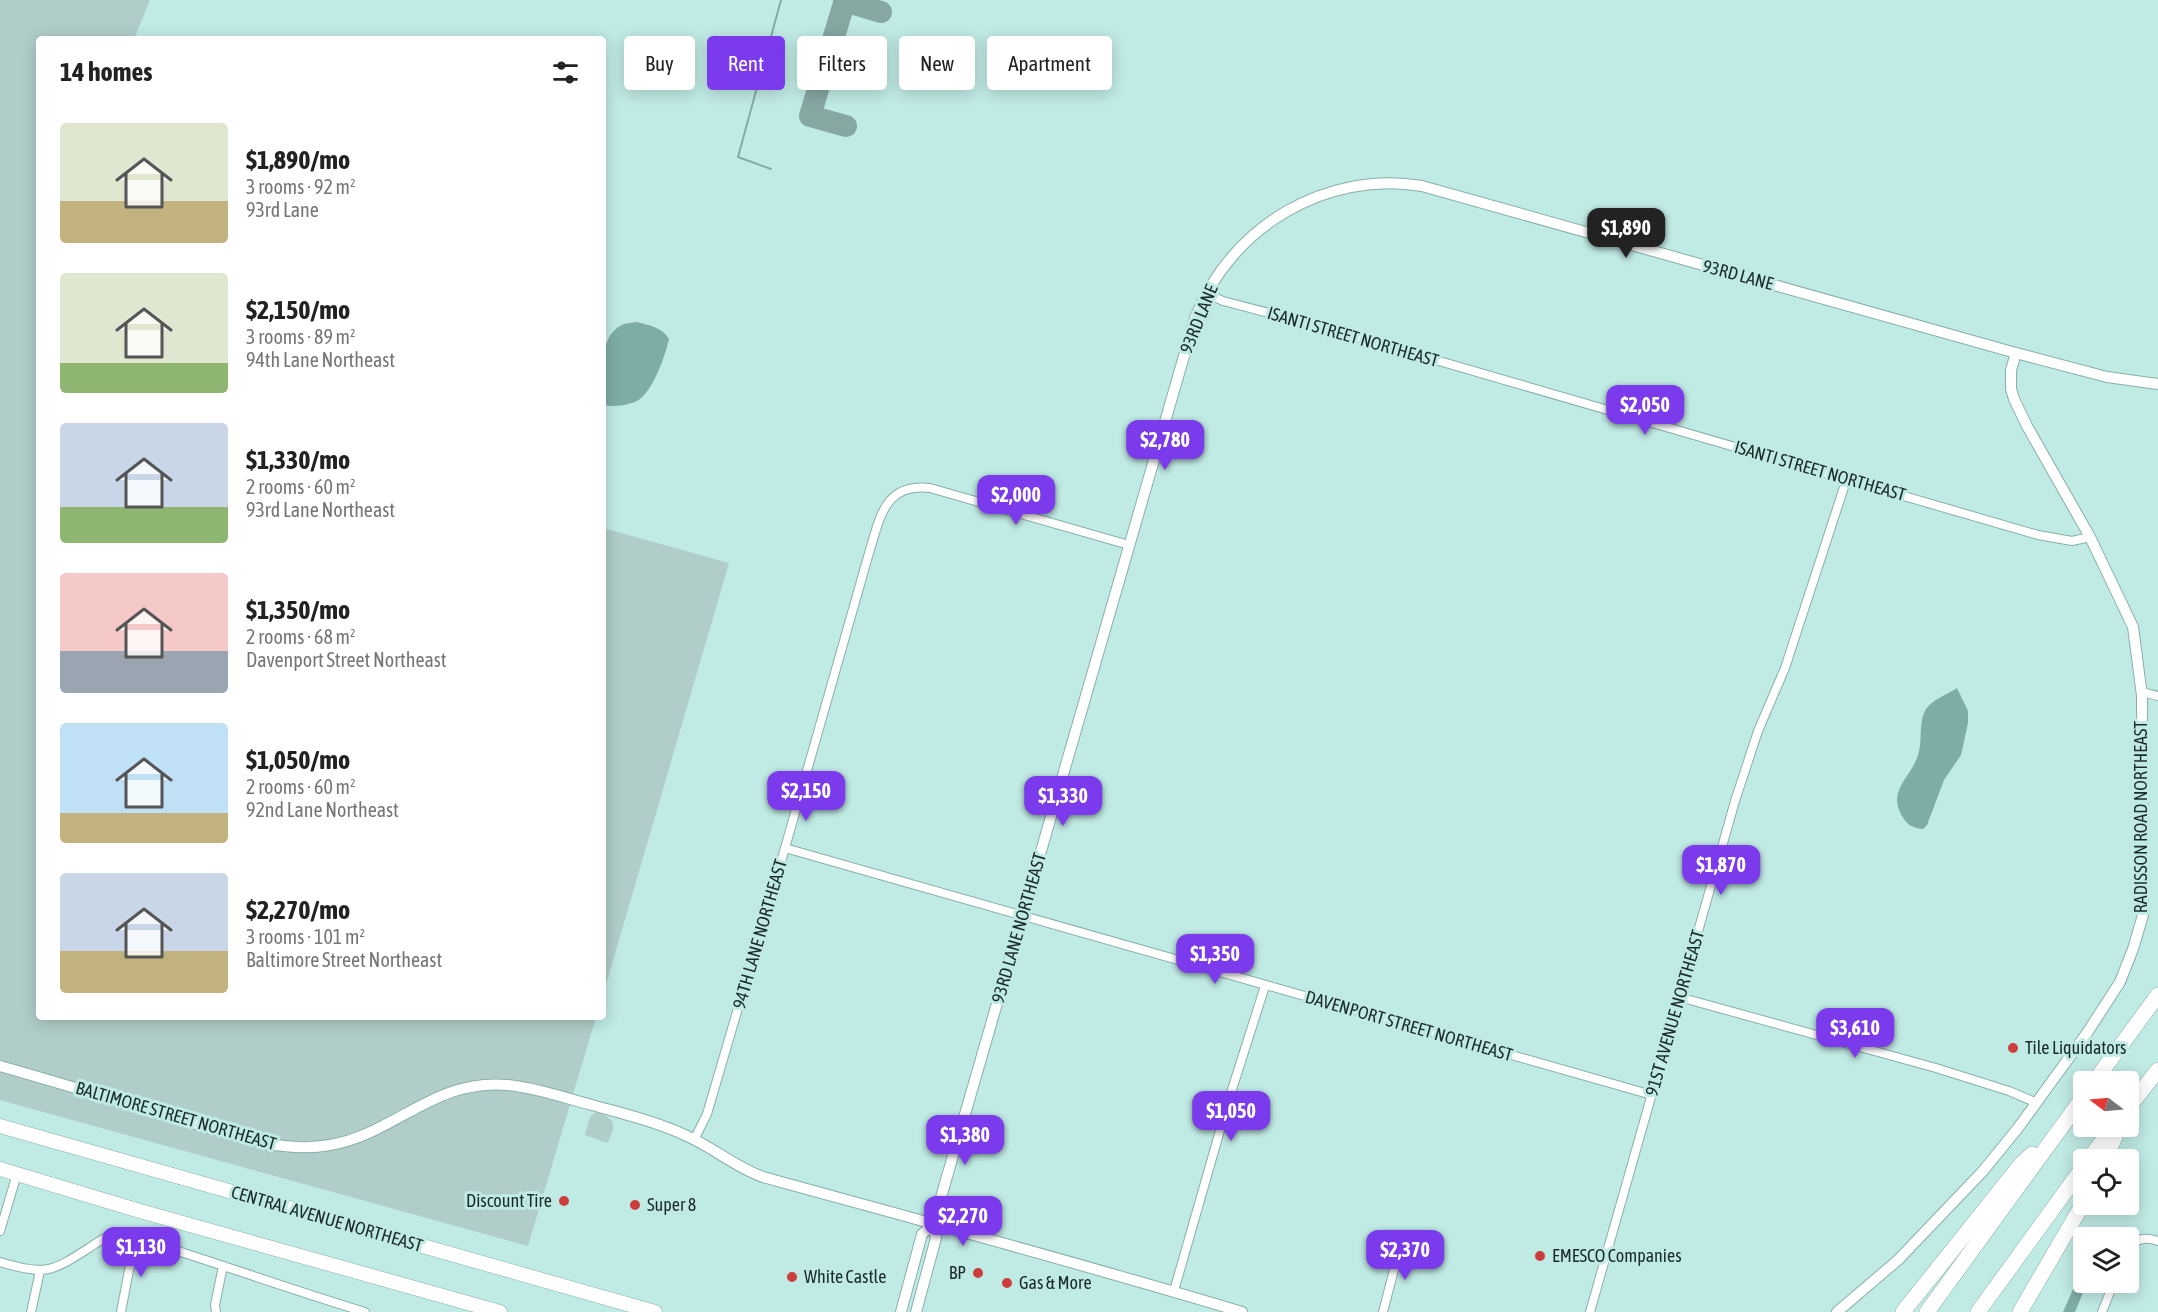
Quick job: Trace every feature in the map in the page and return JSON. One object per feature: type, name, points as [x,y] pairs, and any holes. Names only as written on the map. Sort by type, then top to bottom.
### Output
[{"type":"highway","points":[[2102,1071],[2158,995]]},
{"type":"highway","points":[[2139,1094],[2158,1070]]},
{"type":"highway","points":[[1927,1312],[2073,1111]]},
{"type":"highway","points":[[1903,1312],[2022,1163],[2063,1125]]},
{"type":"highway","name":"CENTRAL AVENUE NORTHEAST","points":[[0,1126],[655,1312]]},
{"type":"highway","points":[[2096,1149],[2106,1137]]},
{"type":"highway","points":[[0,1169],[140,1211],[501,1312]]},
{"type":"highway","points":[[1978,1312],[2073,1181]]},
{"type":"highway","points":[[2020,1312],[2076,1215]]},
{"type":"highway","points":[[2030,1312],[2041,1275]]},
{"type":"street","name":"93RD LANE","points":[[1174,389],[1195,318],[1206,292],[1223,265],[1237,250],[1269,221],[1288,209],[1317,196],[1345,188],[1377,183],[1409,184],[1436,189],[2016,353],[2107,377],[2158,384]]},
{"type":"street","name":"ISANTI STREET NORTHEAST","points":[[1206,292],[1223,301],[1315,325],[2038,535],[2072,541],[2090,537]]},
{"type":"street","name":"RADISSON ROAD NORTHEAST","points":[[2016,353],[2011,370],[2011,389],[2014,399],[2090,537],[2133,627],[2142,692],[2143,915],[2133,950],[2120,982],[2037,1103]]},
{"type":"street","name":"93RD LANE NORTHEAST","points":[[916,1312],[936,1238],[933,1225],[1174,389]]},
{"type":"street","name":"91ST AVENUE NORTHEAST","points":[[1590,1312],[1735,801],[1758,731],[1785,668],[1847,478]]},
{"type":"street","name":"94TH LANE NORTHEAST","points":[[694,1140],[707,1114],[877,527],[885,507],[901,490],[917,487],[930,488],[1129,545]]},
{"type":"street","points":[[2142,692],[2158,696]]},
{"type":"street","name":"DAVENPORT STREET NORTHEAST","points":[[785,848],[1652,1095]]},
{"type":"street","points":[[1174,1292],[1265,986]]},
{"type":"street","points":[[1679,998],[1936,1068],[2009,1091],[2037,1103],[1983,1171],[1898,1260],[1838,1312]]},
{"type":"street","name":"BALTIMORE STREET NORTHEAST","points":[[0,1066],[252,1140],[281,1146],[313,1147],[341,1143],[372,1130],[434,1098],[463,1089],[493,1085],[534,1089],[662,1126],[694,1140],[728,1161],[756,1174],[1242,1312]]},
{"type":"street","points":[[0,1231],[17,1174]]},
{"type":"street","name":"93RD LANE NORTHEAST","points":[[900,1312],[922,1234],[933,1225]]},
{"type":"street","points":[[0,1262],[28,1270],[40,1271],[57,1267],[114,1235],[139,1239],[365,1312]]},
{"type":"street","points":[[121,1312],[129,1270],[139,1239]]},
{"type":"street","points":[[2139,1240],[2158,1240]]},
{"type":"street","points":[[1383,1312],[1401,1243]]},
{"type":"street","points":[[216,1312],[215,1305],[223,1266]]},
{"type":"street","points":[[31,1312],[40,1271]]},
{"type":"street","points":[[2102,1312],[2110,1293]]},
{"type":"shaded area","points":[[0,0],[150,0],[135,36],[36,36],[36,1020],[595,1020],[528,1246],[0,1100]]},
{"type":"shaded area","points":[[636,322],[659,329],[669,339],[662,363],[645,394],[632,403],[606,405],[606,346],[614,331],[627,323]]},
{"type":"shaded area","points":[[606,529],[729,563],[606,985]]},
{"type":"shaded area","points":[[1957,688],[1968,711],[1968,723],[1961,755],[1944,780],[1927,825],[1923,829],[1916,828],[1907,823],[1901,814],[1897,797],[1899,790],[1918,755],[1922,720],[1926,709],[1936,700]]},
{"type":"shaded area","points":[[596,1112],[608,1117],[613,1123],[607,1143],[585,1135],[590,1117]]},
{"type":"shaded area","points":[[2073,1290],[2073,1293],[2083,1293],[2075,1312],[2063,1312]]},
{"type":"waterway","points":[[771,169],[738,157],[781,0]]},
{"type":"taxiway","points":[[845,0],[810,116],[846,126]]},
{"type":"taxiway","points":[[844,1],[881,12]]},
{"type":"place","name":"Tile Liquidators","points":[[2013,1048]]},
{"type":"place","name":"Discount Tire","points":[[564,1201]]},
{"type":"place","name":"Super 8","points":[[635,1205]]},
{"type":"place","name":"EMESCO Companies","points":[[1540,1256]]},
{"type":"place","name":"BP","points":[[978,1273]]},
{"type":"place","name":"White Castle","points":[[792,1277]]},
{"type":"place","name":"Gas & More","points":[[1007,1283]]}]
